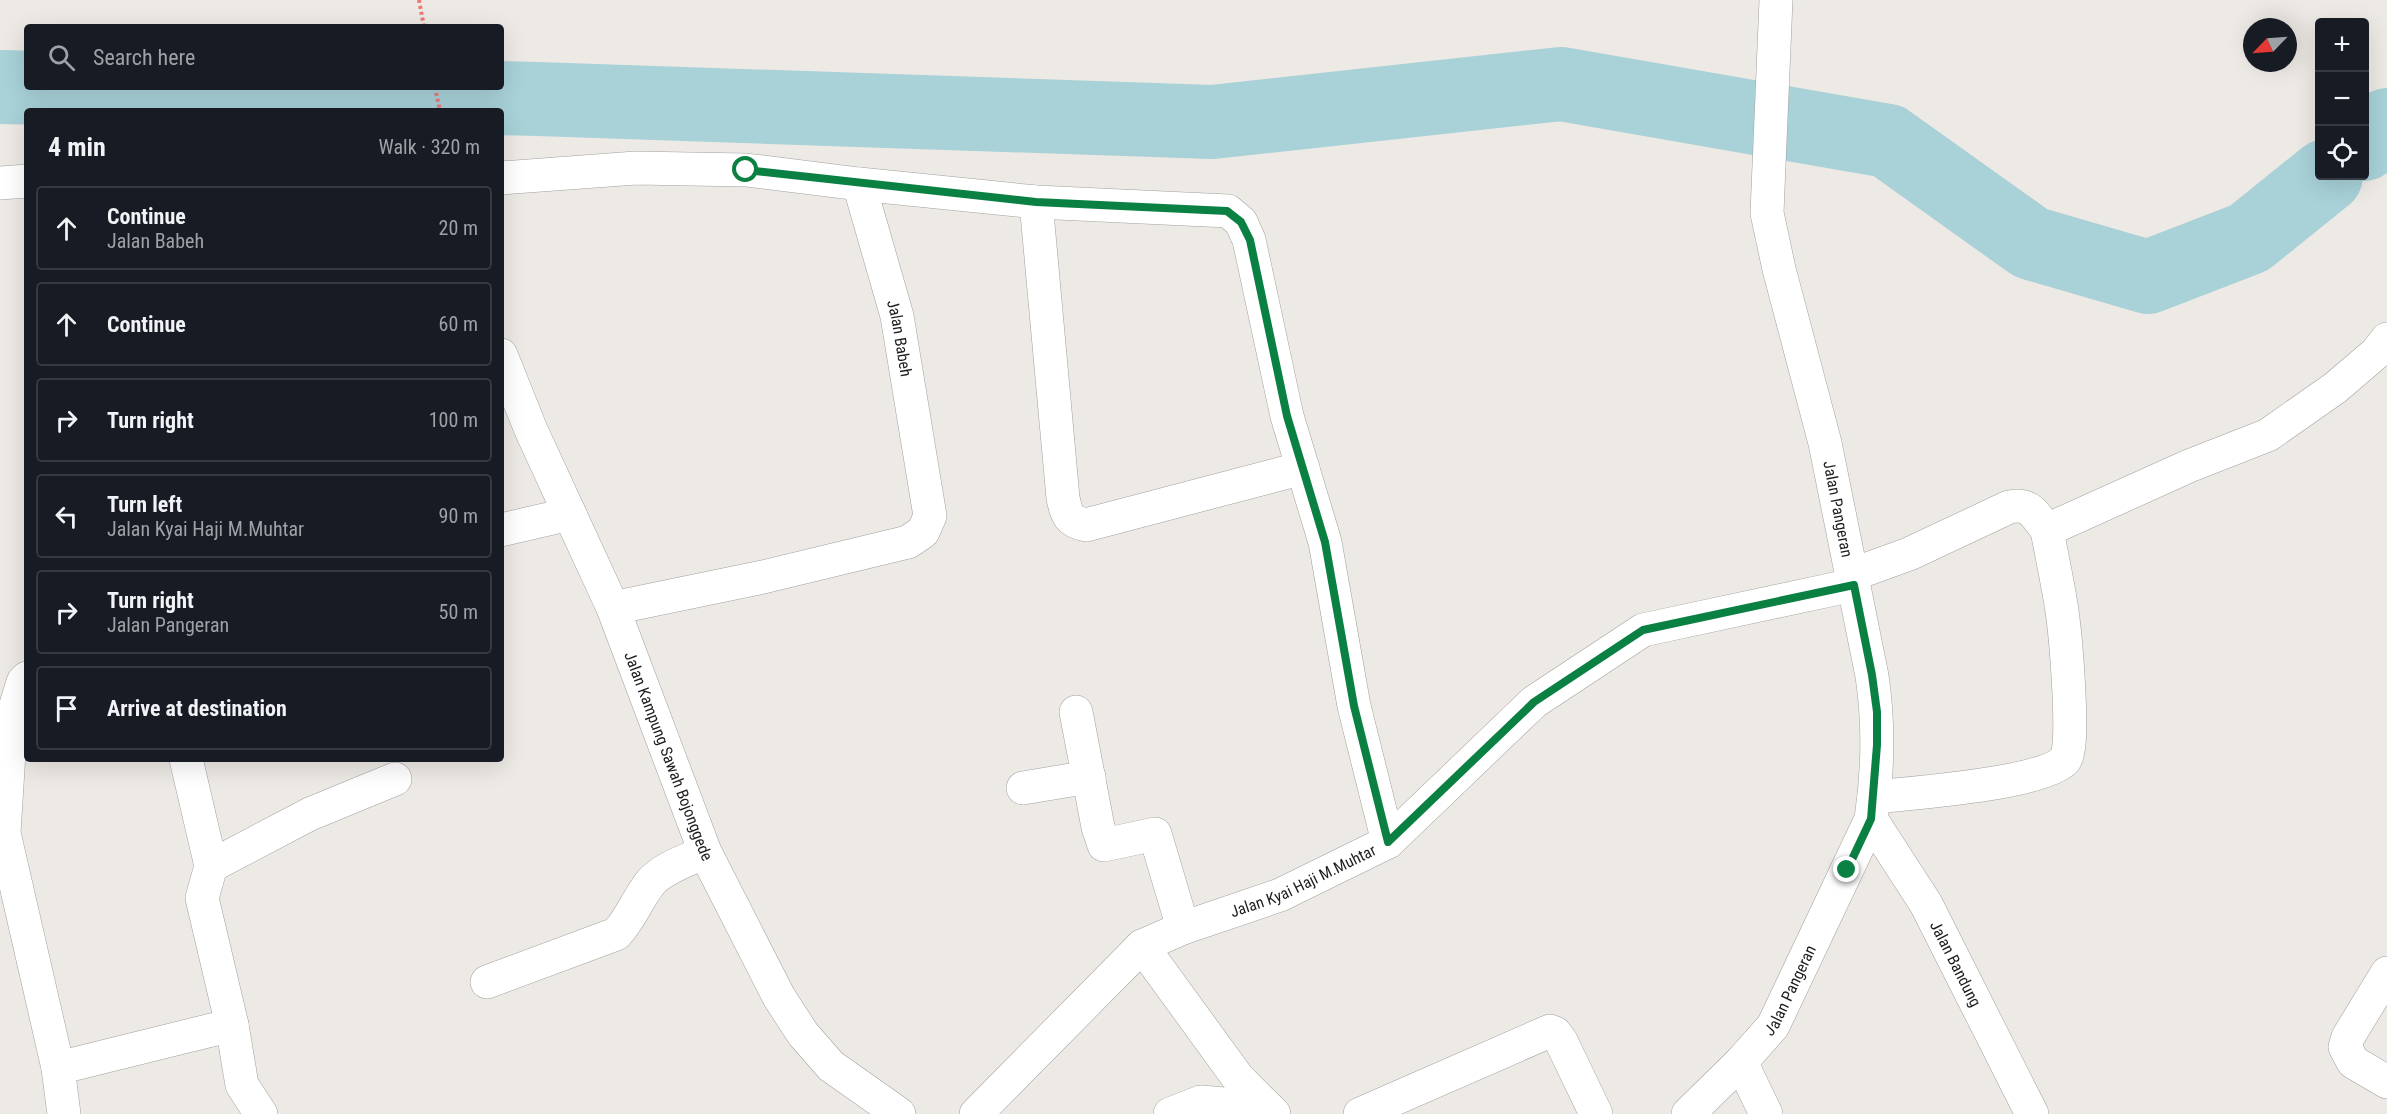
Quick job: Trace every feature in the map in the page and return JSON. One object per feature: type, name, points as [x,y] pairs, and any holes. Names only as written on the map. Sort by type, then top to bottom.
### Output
[{"type":"street","name":"Jalan Pangeran","points":[[1688,1114],[1741,1062],[1773,1026],[1873,808],[1877,712],[1872,675],[1825,443],[1779,269],[1767,213],[1776,0]]},
{"type":"street","points":[[504,178],[647,168],[746,170],[1036,202],[1227,211],[1241,222],[1250,240],[1287,416],[1325,542],[1354,706],[1388,842]]},
{"type":"street","points":[[0,183],[24,181]]},
{"type":"street","name":"Jalan Babeh","points":[[613,608],[763,577],[908,542],[923,532],[930,516],[897,316],[859,184]]},
{"type":"street","points":[[1036,202],[1063,498],[1066,513],[1075,523],[1086,525],[1303,468]]},
{"type":"street","points":[[1873,808],[2005,782],[2054,767],[2066,759],[2071,746],[2062,610],[2046,530],[2189,466],[2268,435],[2335,388],[2376,353],[2387,339]]},
{"type":"street","name":"Jalan Kampung Sawah Bojonggede","points":[[504,362],[531,430],[613,608],[705,852],[779,997],[803,1034],[831,1066],[899,1114]]},
{"type":"street","name":"Jalan Kyai Haji M.Muhtar","points":[[975,1114],[1142,945],[1183,928],[1280,896],[1388,842],[1534,702],[1643,630],[1852,580],[2009,507],[2020,504],[2029,507],[2046,530]]},
{"type":"street","points":[[504,529],[570,514]]},
{"type":"street","points":[[24,681],[11,721],[2,834],[58,1068],[64,1114]]},
{"type":"street","points":[[1076,712],[1098,827],[1104,845],[1155,834],[1183,928]]},
{"type":"street","points":[[187,762],[211,866],[202,898],[232,1025],[242,1085],[261,1114]]},
{"type":"street","points":[[1023,788],[1089,777]]},
{"type":"street","points":[[211,866],[310,814],[395,779]]},
{"type":"street","name":"Jalan Bandung","points":[[1873,808],[1926,904],[2032,1114]]},
{"type":"street","points":[[487,982],[616,934],[627,924],[649,884],[656,877],[705,852]]},
{"type":"street","points":[[1142,945],[1238,1078],[1271,1111]]},
{"type":"street","points":[[2387,973],[2348,1037],[2345,1047],[2353,1062],[2387,1082]]},
{"type":"street","points":[[58,1068],[232,1025]]},
{"type":"street","points":[[1360,1114],[1550,1031],[1561,1041],[1596,1114]]},
{"type":"street","points":[[1741,1062],[1766,1114]]},
{"type":"street","points":[[1170,1114],[1201,1102],[1271,1111]]},
{"type":"path","points":[[419,0],[423,24]]},
{"type":"path","points":[[436,90],[439,108]]},
{"type":"waterway","points":[[134,90],[538,99],[1212,122],[1561,84],[1888,141],[2031,243],[2148,277],[2249,238],[2321,180]]},
{"type":"waterway","points":[[0,87],[24,88]]},
{"type":"waterway","points":[[2369,140],[2387,125]]},
{"type":"route","points":[[746,170],[1036,202],[1227,211],[1241,222],[1250,240],[1287,416],[1325,542],[1354,706],[1388,842],[1534,702],[1643,630],[1854,585],[1872,675],[1877,712],[1877,745],[1871,819],[1847,870]]}]
